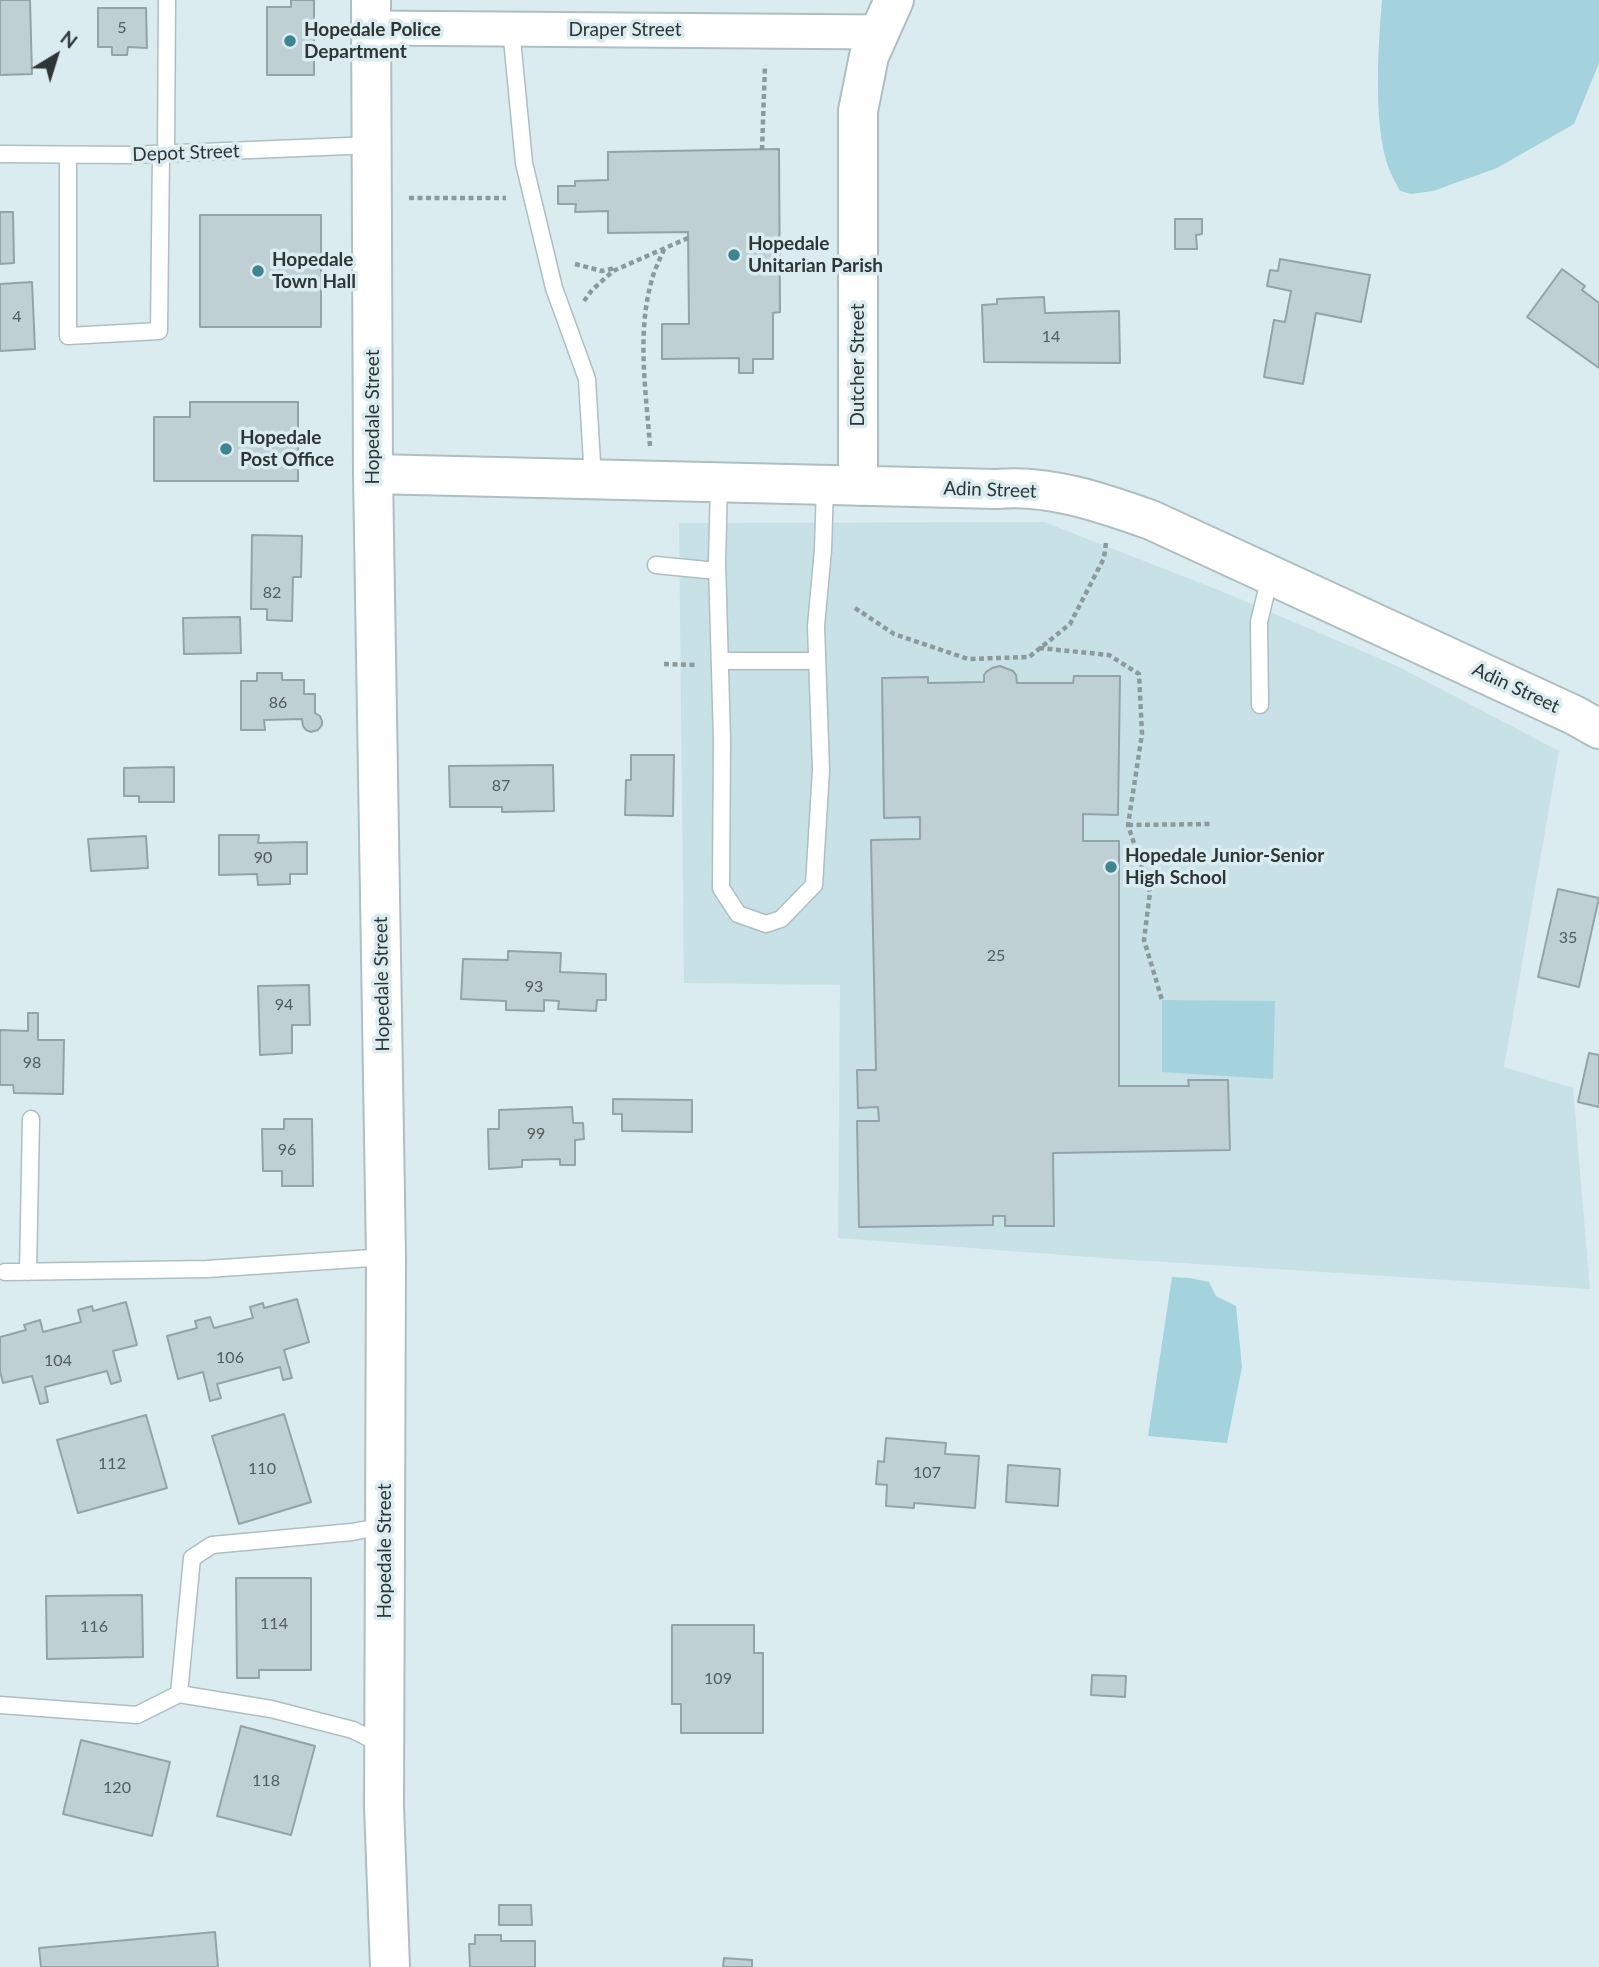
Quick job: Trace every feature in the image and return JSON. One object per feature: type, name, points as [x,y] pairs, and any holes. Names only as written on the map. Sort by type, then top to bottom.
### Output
[{"type":"street","name":"Draper Street","points":[[371,14],[511,29],[886,16]]},
{"type":"street","name":"Hopedale Street","points":[[371,14],[373,474],[386,1257],[384,1825],[390,1967]]},
{"type":"street","name":"Dutcher Street","points":[[841,485],[858,111],[867,63],[886,16]]},
{"type":"street","name":"Adin Street","points":[[373,474],[1026,488],[1071,496],[1119,508],[1151,520],[1574,715],[1599,729]]},
{"type":"lane","points":[[68,155],[68,336],[159,331],[167,0]]},
{"type":"lane","points":[[511,29],[524,163],[554,288],[587,379],[593,479]]},
{"type":"lane","name":"Depot Street","points":[[0,154],[163,154],[372,145]]},
{"type":"lane","points":[[719,481],[717,571],[722,740],[721,888],[738,914],[766,924],[781,919],[814,885],[821,771],[816,626],[823,550],[841,485]]},
{"type":"lane","points":[[656,565],[717,571]]},
{"type":"lane","points":[[1260,705],[1259,622],[1270,576]]},
{"type":"lane","points":[[720,661],[817,661]]},
{"type":"lane","points":[[28,1272],[31,1119]]},
{"type":"lane","points":[[5,1272],[207,1269],[386,1257]]},
{"type":"lane","points":[[179,1694],[192,1558],[212,1545],[352,1532],[385,1525]]},
{"type":"lane","points":[[0,1705],[137,1715],[179,1694],[271,1709],[353,1730],[384,1746]]},
{"type":"path","points":[[762,150],[765,63]]},
{"type":"path","points":[[408,198],[532,198]]},
{"type":"path","points":[[567,325],[592,290],[612,271],[688,238]]},
{"type":"path","points":[[544,247],[572,263],[602,271],[623,266]]},
{"type":"path","points":[[651,448],[644,351],[646,311],[652,281],[665,247]]},
{"type":"path","points":[[855,608],[894,634],[968,659],[1029,657],[1070,624],[1104,558],[1107,539]]},
{"type":"path","points":[[1040,648],[1109,655],[1139,674],[1142,734],[1128,825],[1150,892],[1144,940],[1162,1000]]},
{"type":"path","points":[[664,664],[698,665]]},
{"type":"path","points":[[1128,825],[1213,824]]},
{"type":"shaded area","points":[[1382,0],[1599,0],[1599,63],[1574,124],[1497,168],[1433,191],[1411,194],[1400,191],[1383,148],[1378,107]]},
{"type":"shaded area","name":"Hopedale Junior-Senior High School","points":[[1044,522],[1221,591],[1397,666],[1559,751],[1504,1067],[1573,1088],[1590,1289],[838,1238],[840,985],[684,983],[679,523]]},
{"type":"shaded area","points":[[1162,1000],[1275,1001],[1273,1079],[1162,1072]]},
{"type":"shaded area","points":[[1172,1277],[1209,1282],[1216,1296],[1236,1306],[1242,1367],[1227,1443],[1148,1436]]},
{"type":"building","points":[[0,0],[30,0],[32,74],[0,75]]},
{"type":"building","name":"Hopedale Police Department","points":[[291,0],[314,0],[314,75],[267,75],[267,7],[291,7]]},
{"type":"building","points":[[98,8],[146,8],[147,48],[128,47],[127,55],[112,55],[112,47],[98,47]]},
{"type":"building","name":"Hopedale Unitarian Parish","points":[[779,149],[780,312],[773,313],[773,359],[753,359],[753,373],[739,373],[739,358],[662,359],[662,324],[689,324],[688,232],[608,233],[608,211],[575,212],[576,204],[558,204],[558,186],[575,186],[575,181],[608,180],[608,152]]},
{"type":"building","points":[[0,212],[13,212],[14,263],[0,264]]},
{"type":"building","points":[[200,215],[321,215],[321,327],[200,327]]},
{"type":"building","points":[[1175,219],[1202,219],[1202,234],[1196,235],[1197,249],[1175,249]]},
{"type":"building","points":[[1280,259],[1370,275],[1361,322],[1316,313],[1303,384],[1264,377],[1274,320],[1285,322],[1291,291],[1267,286],[1270,270],[1278,271]]},
{"type":"building","points":[[1562,269],[1585,286],[1582,290],[1599,303],[1599,368],[1527,317]]},
{"type":"building","points":[[32,282],[35,349],[0,351],[0,284]]},
{"type":"building","points":[[1044,297],[1045,313],[1119,311],[1120,363],[984,362],[982,305],[997,304],[997,299]]},
{"type":"building","name":"Hopedale Post Office","points":[[190,402],[298,402],[298,481],[154,481],[154,417],[190,417]]},
{"type":"building","points":[[252,535],[302,536],[301,577],[293,577],[292,621],[267,620],[267,609],[251,609]]},
{"type":"building","points":[[240,617],[241,653],[184,654],[183,618]]},
{"type":"building","points":[[1000,666],[1013,671],[1017,683],[1073,683],[1074,676],[1120,676],[1118,815],[1083,814],[1083,841],[1119,841],[1119,1086],[1189,1086],[1188,1080],[1228,1080],[1230,1150],[1053,1153],[1054,1226],[1005,1226],[1005,1216],[993,1216],[993,1225],[859,1227],[857,1121],[879,1121],[878,1107],[858,1108],[857,1070],[876,1070],[871,840],[920,839],[920,817],[884,818],[882,678],[928,677],[928,683],[984,682],[986,672]]},
{"type":"building","points":[[257,673],[282,673],[282,680],[304,680],[304,694],[315,694],[315,713],[322,721],[318,730],[306,730],[302,719],[264,720],[265,730],[241,730],[241,681],[257,681]]},
{"type":"building","points":[[631,755],[674,755],[673,816],[625,815],[626,780],[631,780]]},
{"type":"building","points":[[553,765],[554,811],[502,812],[502,807],[450,807],[449,766]]},
{"type":"building","points":[[174,767],[174,802],[139,802],[139,796],[124,796],[124,768]]},
{"type":"building","points":[[219,835],[259,835],[258,843],[307,842],[307,874],[290,874],[290,884],[258,885],[257,874],[219,875]]},
{"type":"building","points":[[146,836],[148,868],[91,871],[88,839]]},
{"type":"building","points":[[1558,889],[1599,898],[1579,987],[1538,977]]},
{"type":"building","points":[[508,951],[561,953],[560,972],[606,974],[606,1000],[597,1000],[596,1011],[558,1009],[559,1001],[544,1000],[544,1011],[506,1010],[506,1001],[461,999],[463,959],[508,960]]},
{"type":"building","points":[[309,985],[310,1025],[292,1025],[292,1053],[260,1055],[258,986]]},
{"type":"building","points":[[28,1013],[38,1013],[38,1040],[64,1040],[63,1094],[14,1093],[13,1085],[0,1085],[0,1030],[28,1031]]},
{"type":"building","points":[[1589,1053],[1599,1055],[1599,1107],[1578,1102]]},
{"type":"building","points":[[613,1099],[692,1100],[692,1132],[622,1131],[622,1114],[613,1114]]},
{"type":"building","points":[[572,1107],[573,1123],[583,1123],[584,1139],[575,1140],[575,1165],[560,1165],[560,1159],[522,1160],[522,1167],[489,1169],[488,1129],[499,1129],[499,1110]]},
{"type":"building","points":[[284,1119],[312,1119],[313,1186],[282,1186],[282,1171],[263,1171],[262,1129],[284,1129]]},
{"type":"building","points":[[297,1299],[309,1342],[284,1350],[292,1378],[283,1380],[280,1367],[217,1384],[221,1398],[210,1401],[203,1372],[178,1379],[167,1336],[197,1328],[195,1321],[210,1317],[214,1328],[253,1318],[250,1307],[263,1303],[264,1308]]},
{"type":"building","points":[[126,1302],[137,1345],[113,1351],[121,1381],[111,1384],[107,1371],[45,1387],[48,1402],[40,1404],[32,1376],[3,1383],[0,1371],[0,1337],[26,1330],[24,1325],[40,1320],[43,1332],[81,1322],[78,1310],[92,1306],[93,1311]]},
{"type":"building","points":[[284,1414],[311,1502],[239,1524],[212,1436]]},
{"type":"building","points":[[146,1415],[167,1488],[78,1513],[57,1440]]},
{"type":"building","points":[[886,1438],[946,1443],[945,1454],[979,1456],[975,1508],[914,1503],[914,1508],[886,1506],[887,1485],[876,1484],[878,1461],[884,1462]]},
{"type":"building","points":[[1008,1465],[1060,1469],[1058,1506],[1006,1502]]},
{"type":"building","points":[[236,1578],[311,1578],[311,1670],[259,1670],[259,1678],[237,1678]]},
{"type":"building","points":[[142,1595],[143,1657],[47,1659],[46,1596]]},
{"type":"building","points":[[672,1625],[754,1625],[754,1653],[763,1653],[763,1733],[681,1733],[681,1704],[672,1704]]},
{"type":"building","points":[[1092,1675],[1126,1676],[1125,1697],[1091,1695]]},
{"type":"building","points":[[241,1726],[315,1746],[291,1835],[217,1816]]},
{"type":"building","points":[[81,1740],[170,1762],[152,1836],[63,1814]]},
{"type":"building","points":[[499,1905],[531,1905],[532,1925],[499,1925]]},
{"type":"building","points":[[215,1932],[218,1967],[41,1967],[39,1948]]},
{"type":"building","points":[[475,1935],[501,1935],[501,1941],[535,1941],[535,1967],[470,1967],[469,1944],[475,1944]]},
{"type":"building","points":[[724,1958],[752,1960],[752,1967],[723,1967]]},
{"type":"place","name":"Hopedale Police Department","points":[[290,41]]},
{"type":"place","name":"Hopedale Unitarian Parish","points":[[734,255]]},
{"type":"place","name":"Hopedale Town Hall","points":[[258,271]]},
{"type":"place","name":"Hopedale Post Office","points":[[226,449]]},
{"type":"place","name":"Hopedale Junior-Senior High School","points":[[1111,867]]}]
